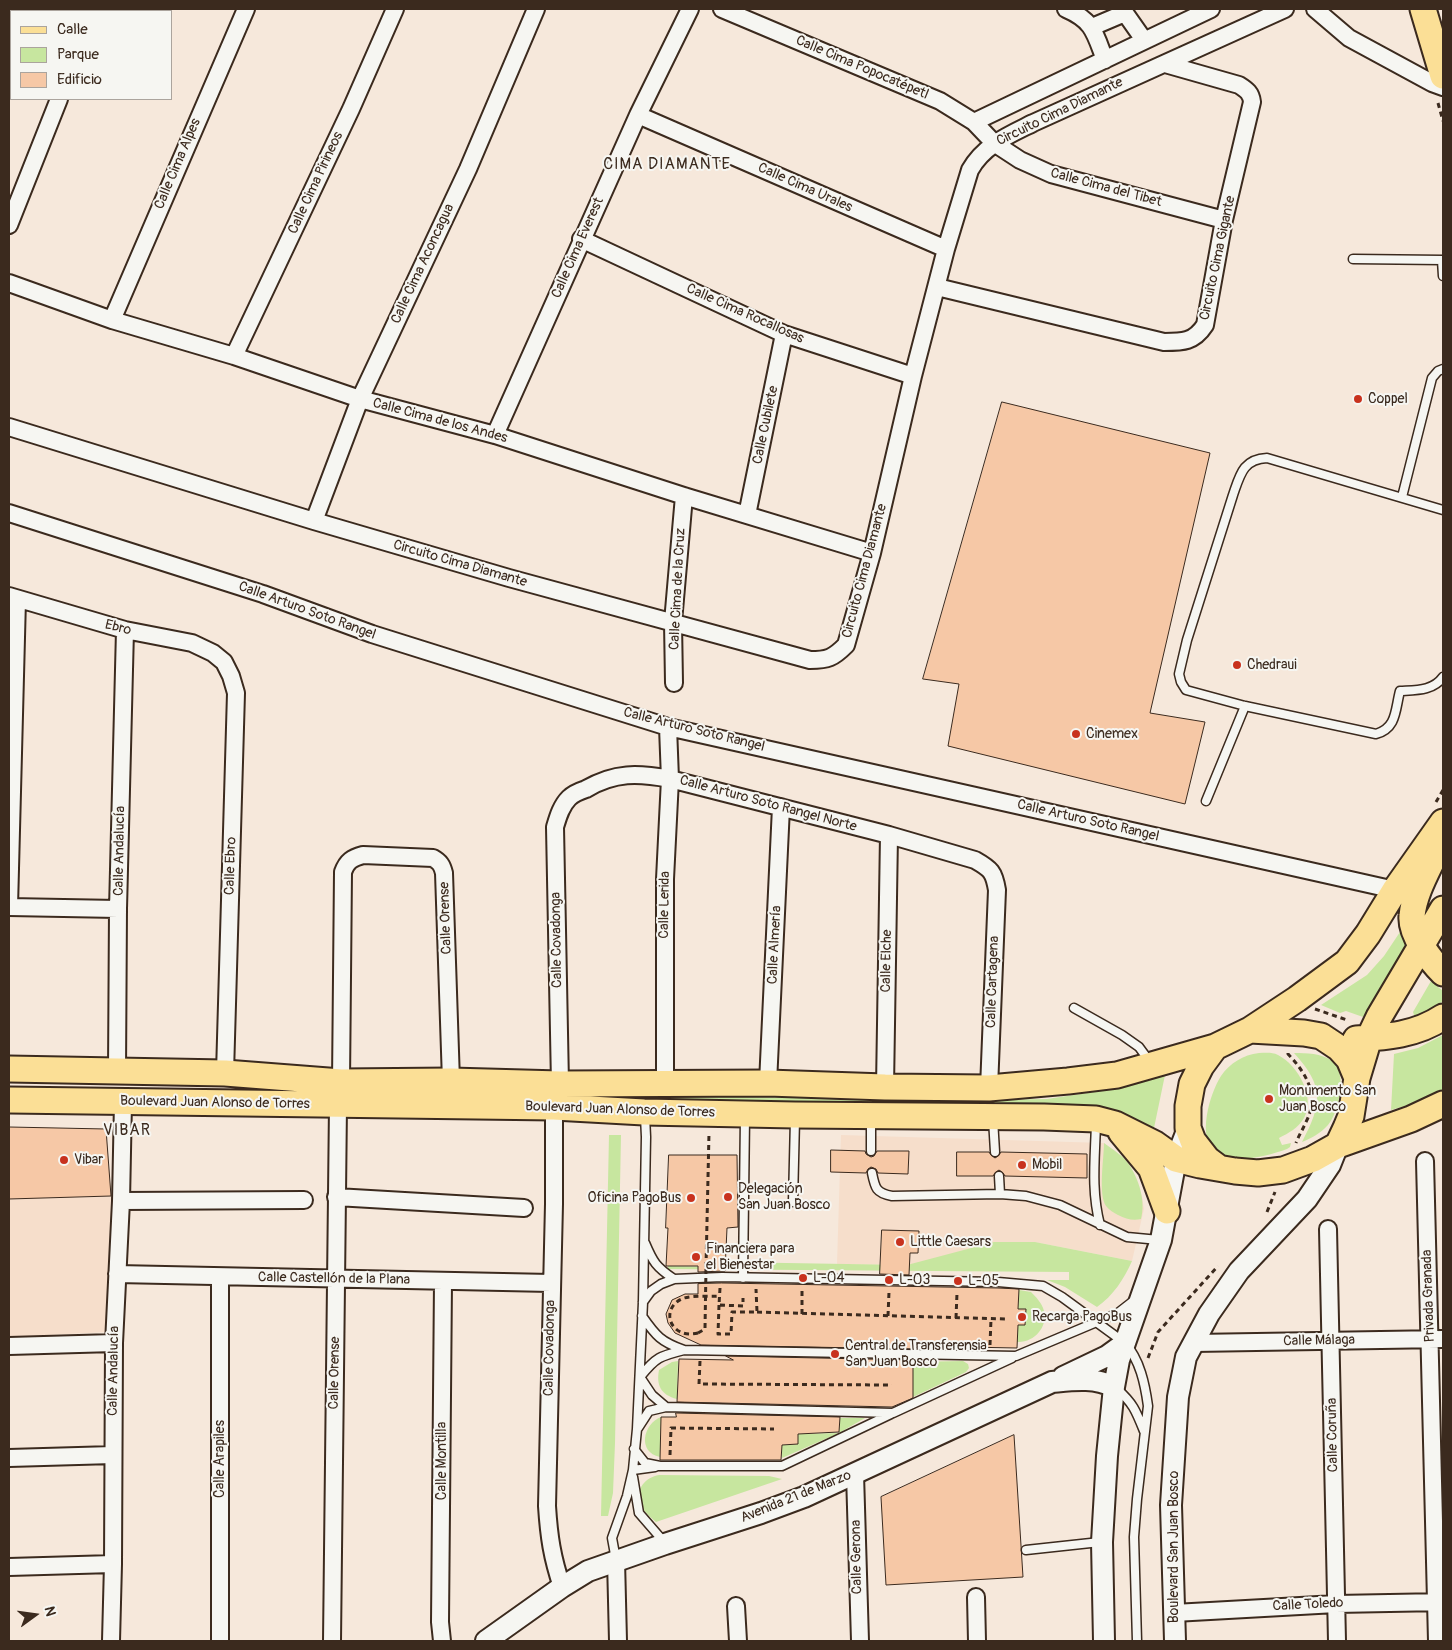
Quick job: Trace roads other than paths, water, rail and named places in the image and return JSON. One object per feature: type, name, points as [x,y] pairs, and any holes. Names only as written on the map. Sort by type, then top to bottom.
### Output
[{"type":"main road","points":[[1423,9],[1443,76]]},
{"type":"main road","points":[[1443,822],[1347,962],[1297,999],[1250,1030],[1215,1047],[1200,1066],[1192,1084],[1188,1106],[1188,1128],[1193,1141],[1207,1159],[1219,1168],[1258,1173],[1283,1170],[1313,1160],[1338,1145],[1443,1104]]},
{"type":"main road","points":[[1443,822],[1438,848],[1420,888],[1411,918],[1421,945],[1443,973]]},
{"type":"main road","points":[[1250,1030],[1304,1033],[1353,1039],[1379,1017],[1443,909]]},
{"type":"main road","points":[[1362,1030],[1396,1036],[1411,1033],[1443,1018]]},
{"type":"main road","points":[[1338,1145],[1351,1116],[1362,1030]]},
{"type":"main road","points":[[1321,1036],[1339,1048],[1349,1058],[1357,1078]]},
{"type":"main road","name":"Boulevard Juan Alonso de Torres","points":[[9,1070],[225,1073],[340,1093],[557,1096],[665,1084],[768,1083],[989,1088],[1117,1075],[1215,1047]]},
{"type":"main road","points":[[178,1072],[178,1103]]},
{"type":"main road","name":"Boulevard Juan Alonso de Torres","points":[[9,1100],[178,1103],[340,1093],[451,1081],[557,1096],[644,1112],[993,1116],[1105,1122],[1155,1144],[1176,1159],[1219,1168]]},
{"type":"main road","points":[[1105,1122],[1151,1168],[1167,1211]]},
{"type":"street","name":"Calle Cima Alpes","points":[[112,320],[246,9]]},
{"type":"street","name":"Calle Cima Pirineos","points":[[234,356],[351,109],[395,9]]},
{"type":"street","name":"Calle Cima Aconcagua","points":[[314,521],[360,399],[468,169],[536,9]]},
{"type":"street","name":"Calle Cima Everest","points":[[495,435],[581,239],[638,115],[690,9]]},
{"type":"street","name":"Calle Cima Popocatépetl","points":[[722,9],[940,101],[974,122],[994,143]]},
{"type":"street","points":[[1066,9],[1083,17],[1092,27],[1105,60]]},
{"type":"street","name":"Circuito Cima Diamante","points":[[974,122],[1211,9]]},
{"type":"street","name":"Circuito Cima Diamante","points":[[9,427],[314,521],[509,578],[810,660],[825,660],[836,654],[846,645],[872,553],[946,249],[970,170],[976,159],[994,143],[1033,123],[1285,9]]},
{"type":"street","points":[[1315,9],[1349,38],[1424,79],[1440,95]]},
{"type":"street","points":[[1092,27],[1124,11],[1144,40]]},
{"type":"street","name":"Circuito Cima Gigante","points":[[936,287],[1164,342],[1190,340],[1199,334],[1205,325],[1224,220],[1252,109],[1251,96],[1247,90],[1239,85],[1165,64]]},
{"type":"street","points":[[9,225],[59,100]]},
{"type":"street","name":"Calle Cima Urales","points":[[638,115],[946,249]]},
{"type":"street","name":"Calle Cima del Tibet","points":[[994,143],[1020,160],[1051,174],[1224,220]]},
{"type":"street","name":"Calle Cima Rocallosas","points":[[581,239],[784,334],[914,376]]},
{"type":"street","name":"Calle Cima de los Andes","points":[[9,283],[112,320],[234,356],[360,399],[495,435],[684,496],[872,553]]},
{"type":"street","name":"Calle Cubilete","points":[[747,515],[784,334]]},
{"type":"street","name":"Calle Cima de la Cruz","points":[[674,683],[674,622],[684,496]]},
{"type":"street","name":"Calle Arturo Soto Rangel","points":[[9,513],[254,591],[372,634],[668,727],[1395,890]]},
{"type":"street","points":[[13,597],[9,907],[118,909]]},
{"type":"street","name":"Ebro","points":[[13,597],[124,630],[192,643],[213,653],[224,662]]},
{"type":"street","name":"Calle Andalucía","points":[[117,1071],[118,909],[124,630]]},
{"type":"street","name":"Calle Ebro","points":[[224,662],[232,676],[236,693],[225,1073]]},
{"type":"street","name":"Calle Lerida","points":[[665,1084],[664,879],[670,779],[668,727]]},
{"type":"street","name":"Calle Arturo Soto Rangel Norte","points":[[555,827],[560,812],[569,798],[594,784],[624,774],[640,774],[670,779],[889,835],[975,860],[988,867],[995,876]]},
{"type":"street","name":"Calle Almería","points":[[768,1083],[781,807]]},
{"type":"street","name":"Calle Covadonga","points":[[555,827],[557,1096],[547,1506],[549,1540],[562,1587]]},
{"type":"street","name":"Calle Elche","points":[[885,1087],[889,835]]},
{"type":"street","name":"Calle Orense","points":[[332,1641],[336,1197],[340,1093],[343,872],[346,863],[353,858],[363,855],[433,858],[440,861],[443,866],[451,1081]]},
{"type":"street","name":"Calle Cartagena","points":[[989,1088],[997,890],[995,876]]},
{"type":"street","name":"Calle Andalucía","points":[[111,1641],[114,1343],[121,1202],[123,1102]]},
{"type":"street","points":[[1104,1641],[1102,1542],[1107,1456],[1114,1387],[1119,1360],[1161,1240],[1176,1159],[1188,1128]]},
{"type":"street","name":"Boulevard San Juan Bosco","points":[[1175,1641],[1171,1505],[1178,1397],[1186,1357],[1209,1314],[1239,1271],[1307,1199],[1330,1165],[1338,1145]]},
{"type":"street","name":"Privada Granada","points":[[1425,1161],[1437,1339],[1440,1602],[1437,1641]]},
{"type":"street","points":[[336,1197],[524,1208]]},
{"type":"street","points":[[121,1202],[304,1200]]},
{"type":"street","name":"Calle Coruña","points":[[1328,1229],[1337,1641]]},
{"type":"street","name":"Calle Castellón de la Plana","points":[[117,1274],[552,1283]]},
{"type":"street","name":"Calle Arapiles","points":[[220,1277],[220,1641]]},
{"type":"street","name":"Calle Montilla","points":[[442,1641],[440,1612],[443,1282]]},
{"type":"street","name":"Calle Málaga","points":[[1194,1343],[1437,1339]]},
{"type":"street","points":[[9,1346],[114,1343]]},
{"type":"street","points":[[1052,1382],[1107,1356],[1125,1343]]},
{"type":"street","name":"Avenida 21 de Marzo","points":[[486,1641],[562,1587],[588,1571],[804,1497],[1052,1382],[1090,1379],[1114,1387]]},
{"type":"street","points":[[9,1458],[113,1455]]},
{"type":"street","name":"Calle Gerona","points":[[856,1474],[860,1641]]},
{"type":"street","points":[[616,1560],[618,1641]]},
{"type":"street","points":[[9,1567],[113,1564]]},
{"type":"street","points":[[976,1597],[977,1641]]},
{"type":"street","name":"Calle Toledo","points":[[1174,1613],[1336,1604],[1440,1602]]},
{"type":"street","points":[[736,1606],[738,1641]]},
{"type":"lane","points":[[1353,259],[1443,260],[1443,276]]},
{"type":"lane","points":[[1402,498],[1432,378],[1438,371],[1443,369]]},
{"type":"lane","points":[[1443,510],[1268,458],[1258,458],[1249,463],[1242,472],[1233,495],[1187,640],[1179,674],[1186,690],[1245,706],[1376,734],[1384,732],[1391,726],[1400,691],[1424,690],[1434,686],[1443,677]]},
{"type":"lane","points":[[1206,801],[1245,706]]},
{"type":"lane","points":[[1074,1008],[1122,1035],[1139,1047],[1152,1066]]},
{"type":"lane","points":[[644,1112],[646,1137],[643,1302],[637,1429],[633,1470],[638,1513],[666,1544]]},
{"type":"lane","points":[[743,1278],[745,1113]]},
{"type":"lane","points":[[793,1202],[795,1115]]},
{"type":"lane","points":[[871,1116],[871,1151]]},
{"type":"lane","points":[[993,1116],[995,1152]]},
{"type":"lane","points":[[1100,1225],[1093,1185],[1105,1122]]},
{"type":"lane","points":[[872,1173],[875,1187],[882,1194],[892,1196],[1000,1194],[1026,1196],[1060,1205],[1127,1237],[1161,1240]]},
{"type":"lane","points":[[999,1176],[1000,1194]]},
{"type":"lane","points":[[644,1239],[651,1258],[659,1269],[674,1279]]},
{"type":"lane","points":[[643,1302],[656,1288],[674,1279],[743,1278],[1013,1282],[1044,1286],[1062,1297],[1125,1343],[1132,1351],[1142,1376],[1146,1393],[1148,1406],[1134,1537],[1137,1641]]},
{"type":"lane","points":[[633,1470],[660,1466],[782,1466],[1016,1356],[1118,1313],[1141,1295]]},
{"type":"lane","points":[[642,1316],[655,1335],[669,1345],[684,1350]]},
{"type":"lane","points":[[640,1377],[651,1363],[662,1355],[684,1350],[1016,1356]]},
{"type":"lane","points":[[640,1377],[652,1395],[666,1407]]},
{"type":"lane","points":[[1114,1387],[1130,1401],[1137,1412],[1145,1433]]},
{"type":"lane","points":[[637,1429],[649,1411],[666,1407],[893,1413]]},
{"type":"lane","points":[[634,1449],[645,1463],[660,1466]]},
{"type":"lane","points":[[616,1560],[612,1538],[627,1496],[633,1470]]},
{"type":"lane","points":[[1026,1550],[1102,1542]]},
{"type":"place","name":"Coppel","points":[[1358,399]]},
{"type":"place","name":"Chedraui","points":[[1237,665]]},
{"type":"place","name":"Cinemex","points":[[1076,734]]},
{"type":"place","name":"Monumento San Juan Bosco","points":[[1269,1099]]},
{"type":"place","name":"Vibar","points":[[64,1160]]},
{"type":"place","name":"Mobil","points":[[1022,1165]]},
{"type":"place","name":"Delegación San Juan Bosco","points":[[728,1197]]},
{"type":"place","name":"Oficina PagoBus","points":[[691,1198]]},
{"type":"place","name":"Little Caesars","points":[[900,1242]]},
{"type":"place","name":"Financiera para el Bienestar","points":[[696,1257]]},
{"type":"place","name":"L-04","points":[[803,1278]]},
{"type":"place","name":"L-03","points":[[889,1280]]},
{"type":"place","name":"L-05","points":[[958,1281]]},
{"type":"place","name":"Recarga PagoBus","points":[[1022,1317]]},
{"type":"place","name":"Central de Transferensia San Juan Bosco","points":[[835,1354]]},
{"type":"district","name":"CIMA DIAMANTE","points":[[667,165]]},
{"type":"district","name":"VIBAR","points":[[127,1131]]}]
